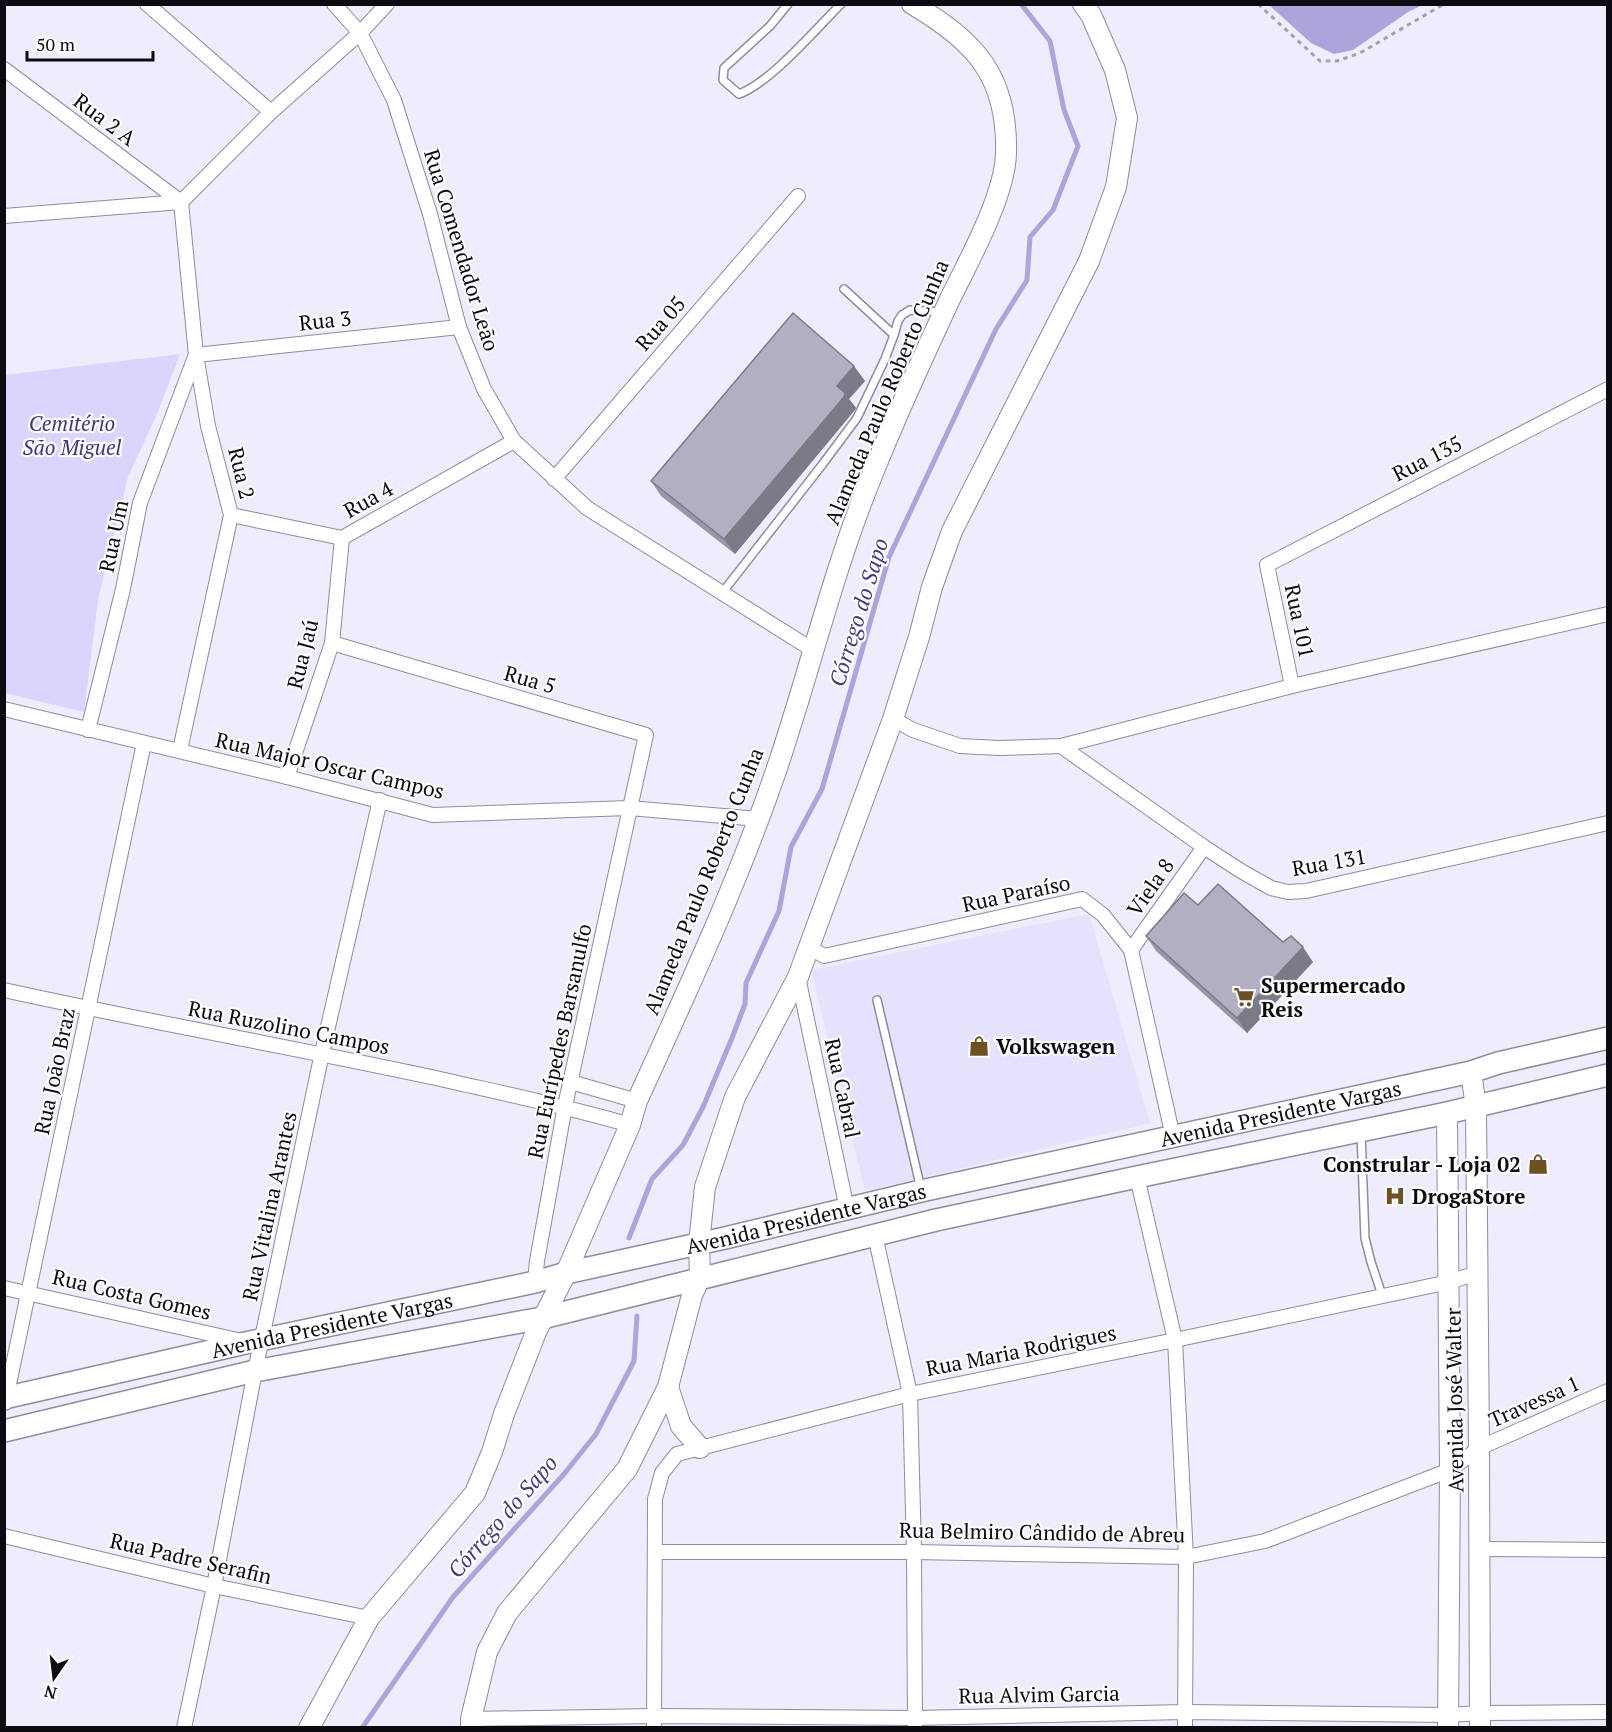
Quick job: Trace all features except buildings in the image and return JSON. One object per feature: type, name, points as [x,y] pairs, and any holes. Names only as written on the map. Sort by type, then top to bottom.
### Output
[{"type":"main road","name":"Avenida Presidente Vargas","points":[[5,1401],[256,1341],[535,1282],[921,1191],[1471,1072],[1498,1063],[1608,1038]]},
{"type":"main road","name":"Avenida Presidente Vargas","points":[[4,1431],[255,1371],[542,1318],[875,1235],[1137,1177],[1476,1107],[1608,1075]]},
{"type":"street","points":[[147,4],[271,112]]},
{"type":"street","name":"Rua Comendador Leão","points":[[334,4],[360,33],[394,100],[430,214],[459,327],[484,389],[514,441],[587,508],[813,650]]},
{"type":"street","points":[[4,216],[181,202],[271,112],[360,33],[387,4]]},
{"type":"street","name":"Alameda Paulo Roberto Cunha","points":[[309,1728],[369,1618],[475,1493],[542,1318],[566,1273],[630,1125],[637,1101],[706,947],[759,819],[866,489],[998,194],[1006,157],[1005,121],[997,88],[977,53],[953,31],[912,4]]},
{"type":"street","points":[[471,1723],[487,1652],[507,1613],[627,1469],[668,1387],[692,1295],[700,1278],[699,1243],[705,1187],[735,1097],[798,976],[892,719],[919,637],[932,586],[952,531],[1089,261],[1116,187],[1127,118],[1116,70],[1091,15],[1083,4]]},
{"type":"street","name":"Rua 2 A","points":[[4,69],[181,202]]},
{"type":"street","name":"Rua 05","points":[[554,479],[798,196]]},
{"type":"street","name":"Rua 2","points":[[180,750],[231,515],[208,426],[196,355],[181,202]]},
{"type":"street","name":"Rua 3","points":[[196,355],[459,327]]},
{"type":"street","name":"Rua Um","points":[[88,730],[123,589],[140,503],[196,355]]},
{"type":"street","name":"Rua 135","points":[[1267,565],[1608,389]]},
{"type":"street","name":"Rua 4","points":[[231,515],[342,538],[514,441]]},
{"type":"street","name":"Rua Jaú","points":[[287,777],[332,643],[342,538]]},
{"type":"street","name":"Rua 101","points":[[1267,565],[1292,686]]},
{"type":"street","points":[[892,719],[913,730],[960,746],[999,748],[1061,746],[1292,686],[1608,614]]},
{"type":"street","name":"Rua 5","points":[[332,643],[646,735],[629,808]]},
{"type":"street","name":"Rua Major Oscar Campos","points":[[4,710],[180,750],[433,815],[629,808],[759,819]]},
{"type":"street","name":"Rua João Braz","points":[[5,1401],[144,743]]},
{"type":"street","name":"Rua 131","points":[[1061,746],[1204,848],[1271,888],[1287,892],[1306,891],[1608,823]]},
{"type":"street","name":"Rua Vitalina Arantes","points":[[184,1728],[255,1371],[256,1341],[380,800]]},
{"type":"street","name":"Rua Eurípedes Barsanulfo","points":[[535,1282],[565,1106],[629,808]]},
{"type":"street","name":"Viela 8","points":[[1131,950],[1204,848]]},
{"type":"street","name":"Rua Paraíso","points":[[809,947],[824,956],[1082,899],[1103,915],[1131,950],[1173,1137]]},
{"type":"street","name":"Rua Cabral","points":[[798,976],[847,1209]]},
{"type":"street","name":"Rua Ruzolino Campos","points":[[4,990],[88,1009],[322,1053],[565,1106],[630,1125]]},
{"type":"street","name":"Avenida José Walter","points":[[1471,1072],[1476,1107],[1481,1720]]},
{"type":"street","points":[[571,1082],[637,1101]]},
{"type":"street","name":"Avenida José Walter","points":[[1447,1113],[1450,1470],[1448,1721]]},
{"type":"street","points":[[1137,1177],[1174,1340],[1186,1557],[1185,1728]]},
{"type":"street","points":[[875,1235],[910,1394],[915,1723]]},
{"type":"street","name":"Rua Maria Rodrigues","points":[[654,1722],[655,1499],[662,1473],[677,1454],[910,1394],[1449,1282],[1477,1273]]},
{"type":"street","name":"Rua Costa Gomes","points":[[4,1288],[256,1341]]},
{"type":"street","points":[[668,1387],[681,1426],[700,1448]]},
{"type":"street","name":"Travessa 1","points":[[1450,1470],[1479,1448],[1608,1391]]},
{"type":"street","name":"Rua Belmiro Cândido de Abreu","points":[[655,1552],[914,1552],[1186,1557],[1265,1541],[1450,1470]]},
{"type":"street","name":"Rua Padre Serafin","points":[[4,1536],[214,1586],[369,1618]]},
{"type":"street","points":[[1480,1549],[1608,1550]]},
{"type":"street","name":"Rua Alvim Garcia","points":[[471,1723],[915,1723],[1185,1712],[1448,1721],[1608,1712]]},
{"type":"lane","points":[[788,4],[770,26],[724,68],[723,80],[739,94],[751,90],[782,63],[840,4]]},
{"type":"lane","points":[[844,290],[894,335]]},
{"type":"lane","points":[[722,593],[857,418],[902,315],[910,310],[944,313]]},
{"type":"lane","points":[[878,1000],[921,1191]]},
{"type":"lane","points":[[1361,1131],[1365,1238],[1382,1295]]},
{"type":"path","points":[[1258,4],[1320,61],[1337,61],[1360,53],[1444,4]]},
{"type":"shaded area","points":[[1269,5],[1422,5],[1353,50],[1334,54],[1311,43]]},
{"type":"shaded area","name":"Volkswagen","points":[[1089,914],[1150,1123],[865,1191],[811,970]]},
{"type":"green space","name":"Cemitério São Miguel","points":[[180,354],[157,414],[128,477],[98,600],[84,712],[5,693],[5,375]]},
{"type":"waterway","name":"Córrego do Sapo","points":[[629,1238],[652,1179],[683,1145],[703,1107],[732,1038],[745,1004],[746,983],[779,911],[791,847],[822,789],[889,557],[996,329],[1027,280],[1030,237],[1053,210],[1078,146],[1064,110],[1050,41],[1021,4]]},
{"type":"waterway","name":"Córrego do Sapo","points":[[362,1728],[453,1597],[564,1474],[596,1434],[634,1361],[637,1316]]},
{"type":"place","name":"Supermercado Reis","points":[[1244,997]]},
{"type":"place","name":"Volkswagen","points":[[979,1046]]},
{"type":"place","name":"Constrular - Loja 02","points":[[1538,1164]]},
{"type":"place","name":"DrogaStore","points":[[1395,1196]]}]
